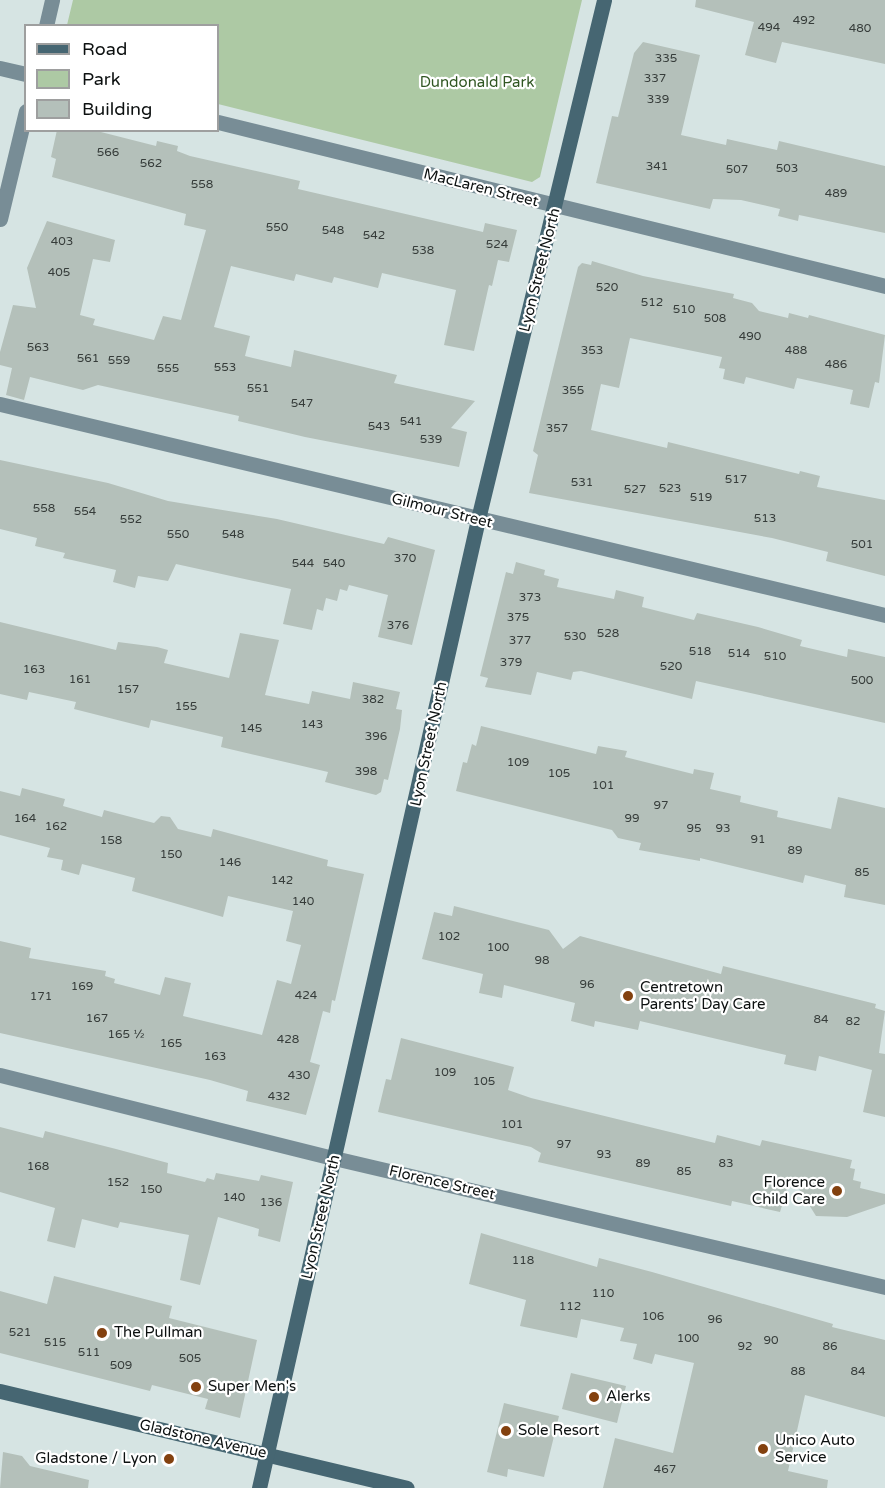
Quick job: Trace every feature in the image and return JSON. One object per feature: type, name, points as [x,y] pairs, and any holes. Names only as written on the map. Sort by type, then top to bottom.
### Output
[{"type":"main road","name":"Lyon Street North","points":[[259,1488],[478,519],[556,207],[604,0]]},
{"type":"main road","name":"Gladstone Avenue","points":[[0,1391],[406,1488]]},
{"type":"street","points":[[46,24],[52,0]]},
{"type":"street","points":[[0,68],[24,74]]},
{"type":"street","points":[[0,219],[24,119]]},
{"type":"street","name":"MacLaren Street","points":[[219,122],[556,207],[885,286]]},
{"type":"street","name":"Gilmour Street","points":[[0,404],[885,615]]},
{"type":"street","name":"Florence Street","points":[[0,1075],[334,1158],[885,1287]]},
{"type":"green space","name":"Dundonald Park","points":[[73,0],[582,0],[540,177],[532,182],[219,104],[219,24],[67,24]]},
{"type":"building","points":[[696,0],[885,0],[885,64],[782,42],[776,63],[745,55],[754,22],[695,7]]},
{"type":"building","points":[[643,42],[700,55],[681,135],[726,145],[727,139],[777,150],[779,141],[885,166],[885,233],[799,215],[798,221],[778,216],[780,209],[741,200],[713,199],[710,209],[596,183],[612,116],[618,117],[634,53]]},
{"type":"building","points":[[57,132],[101,132],[156,146],[157,141],[178,146],[177,151],[190,156],[300,181],[298,189],[483,232],[485,223],[517,230],[509,262],[498,260],[492,286],[489,285],[474,351],[444,345],[456,290],[382,273],[378,288],[334,277],[332,283],[296,274],[294,281],[231,266],[214,327],[250,336],[245,356],[291,367],[294,350],[397,375],[394,383],[475,401],[451,428],[467,432],[459,467],[305,437],[238,421],[239,416],[98,385],[83,390],[30,377],[24,400],[6,395],[12,368],[0,365],[0,352],[13,305],[36,308],[27,268],[47,221],[115,240],[110,262],[93,259],[80,315],[95,319],[93,325],[154,340],[163,316],[181,320],[206,230],[184,225],[186,214],[52,177],[56,159],[51,157]]},
{"type":"building","points":[[592,261],[643,276],[734,294],[733,298],[752,303],[759,311],[788,318],[789,313],[808,318],[809,315],[885,335],[879,383],[875,382],[869,408],[850,404],[853,390],[797,378],[794,389],[746,377],[744,384],[723,379],[725,369],[719,368],[722,357],[630,338],[619,388],[601,384],[591,430],[667,448],[668,442],[799,474],[800,471],[820,476],[817,487],[885,500],[885,576],[826,561],[828,552],[772,538],[529,493],[538,455],[533,451],[578,267],[582,263],[591,265]]},
{"type":"building","points":[[0,460],[108,483],[168,501],[277,519],[384,544],[388,537],[435,550],[412,645],[378,637],[388,595],[349,585],[347,591],[340,589],[337,601],[326,598],[323,611],[317,609],[312,630],[283,624],[291,589],[176,564],[168,581],[138,576],[135,588],[113,582],[116,570],[63,558],[65,553],[35,546],[37,538],[0,529]]},
{"type":"building","points":[[516,562],[545,570],[544,575],[559,579],[557,587],[614,599],[616,590],[644,597],[642,607],[694,620],[697,613],[758,627],[802,640],[800,646],[847,657],[848,649],[885,657],[885,723],[696,681],[692,699],[581,671],[573,672],[571,680],[537,672],[531,695],[485,687],[488,678],[480,676],[506,572],[513,574]]},
{"type":"building","points":[[0,622],[116,650],[118,642],[157,647],[168,650],[164,663],[229,678],[240,633],[279,640],[265,695],[309,704],[312,691],[350,699],[353,682],[400,692],[396,709],[402,710],[400,729],[388,780],[384,779],[381,792],[376,795],[325,782],[328,772],[221,747],[223,737],[151,720],[149,728],[74,709],[76,702],[29,692],[27,700],[0,694]]},
{"type":"building","points":[[481,726],[596,754],[598,746],[627,751],[625,757],[693,774],[694,769],[714,773],[710,789],[741,796],[740,802],[778,811],[777,817],[831,829],[838,797],[885,808],[885,905],[844,897],[846,885],[805,875],[803,883],[700,858],[700,861],[639,850],[641,843],[618,838],[612,830],[456,791],[463,762],[467,763],[472,744],[476,746]]},
{"type":"building","points":[[22,788],[65,799],[63,806],[102,817],[104,810],[154,823],[161,816],[170,817],[178,829],[211,837],[213,829],[328,860],[327,866],[364,874],[335,1001],[332,1000],[330,1013],[323,1011],[310,1062],[320,1065],[306,1115],[246,1101],[248,1091],[210,1080],[0,1033],[0,941],[31,948],[29,958],[106,971],[105,976],[115,979],[114,983],[160,995],[165,977],[191,983],[183,1016],[262,1035],[277,980],[291,984],[301,945],[286,941],[293,911],[228,896],[223,917],[132,891],[135,878],[82,864],[79,875],[61,870],[63,860],[47,857],[50,848],[0,835],[0,791],[20,796]]},
{"type":"building","points":[[454,906],[549,930],[563,949],[580,936],[721,974],[723,966],[876,1004],[875,1008],[885,1011],[879,1053],[885,1054],[885,1117],[863,1112],[872,1070],[819,1056],[816,1071],[784,1064],[786,1055],[640,1021],[638,1030],[595,1021],[594,1027],[571,1021],[575,1003],[504,985],[502,998],[479,993],[483,974],[422,959],[434,912],[452,916]]},
{"type":"building","points":[[401,1038],[514,1067],[508,1090],[531,1098],[715,1143],[717,1135],[760,1146],[762,1140],[852,1160],[850,1168],[855,1169],[853,1180],[861,1182],[860,1188],[885,1194],[885,1204],[847,1217],[816,1216],[791,1176],[780,1212],[732,1201],[731,1206],[538,1162],[541,1153],[531,1147],[378,1112],[386,1079],[391,1080]]},
{"type":"building","points":[[0,1127],[43,1138],[45,1131],[116,1149],[168,1163],[167,1173],[205,1182],[207,1178],[214,1180],[216,1173],[259,1181],[261,1175],[293,1182],[280,1242],[258,1236],[259,1229],[218,1217],[200,1285],[180,1280],[189,1235],[120,1222],[118,1228],[82,1219],[75,1248],[47,1241],[55,1208],[0,1192]]},
{"type":"building","points":[[481,1233],[597,1267],[599,1258],[652,1272],[833,1324],[832,1327],[885,1340],[885,1417],[805,1395],[788,1471],[828,1480],[827,1488],[603,1488],[615,1438],[673,1453],[694,1363],[655,1354],[652,1364],[633,1359],[637,1344],[620,1341],[624,1328],[581,1319],[577,1338],[520,1326],[526,1300],[469,1284]]},
{"type":"building","points":[[54,1276],[172,1306],[169,1318],[257,1340],[240,1418],[205,1409],[208,1399],[152,1385],[150,1391],[0,1353],[0,1291],[47,1304]]},
{"type":"building","name":"Alerks","points":[[571,1373],[626,1386],[617,1423],[562,1409]]},
{"type":"building","points":[[504,1403],[559,1416],[544,1477],[508,1469],[507,1477],[487,1472]]},
{"type":"building","points":[[3,1452],[22,1456],[30,1466],[89,1480],[88,1488],[0,1488]]},
{"type":"place","name":"Centretown Parents' Day Care","points":[[628,996]]},
{"type":"place","name":"Florence Child Care","points":[[837,1191]]},
{"type":"place","name":"The Pullman","points":[[102,1333]]},
{"type":"place","name":"Super Men's","points":[[196,1387]]},
{"type":"place","name":"Alerks","points":[[594,1397]]},
{"type":"place","name":"Sole Resort","points":[[506,1431]]},
{"type":"place","name":"Unico Auto Service","points":[[763,1449]]},
{"type":"place","name":"Gladstone / Lyon","points":[[169,1459]]}]
